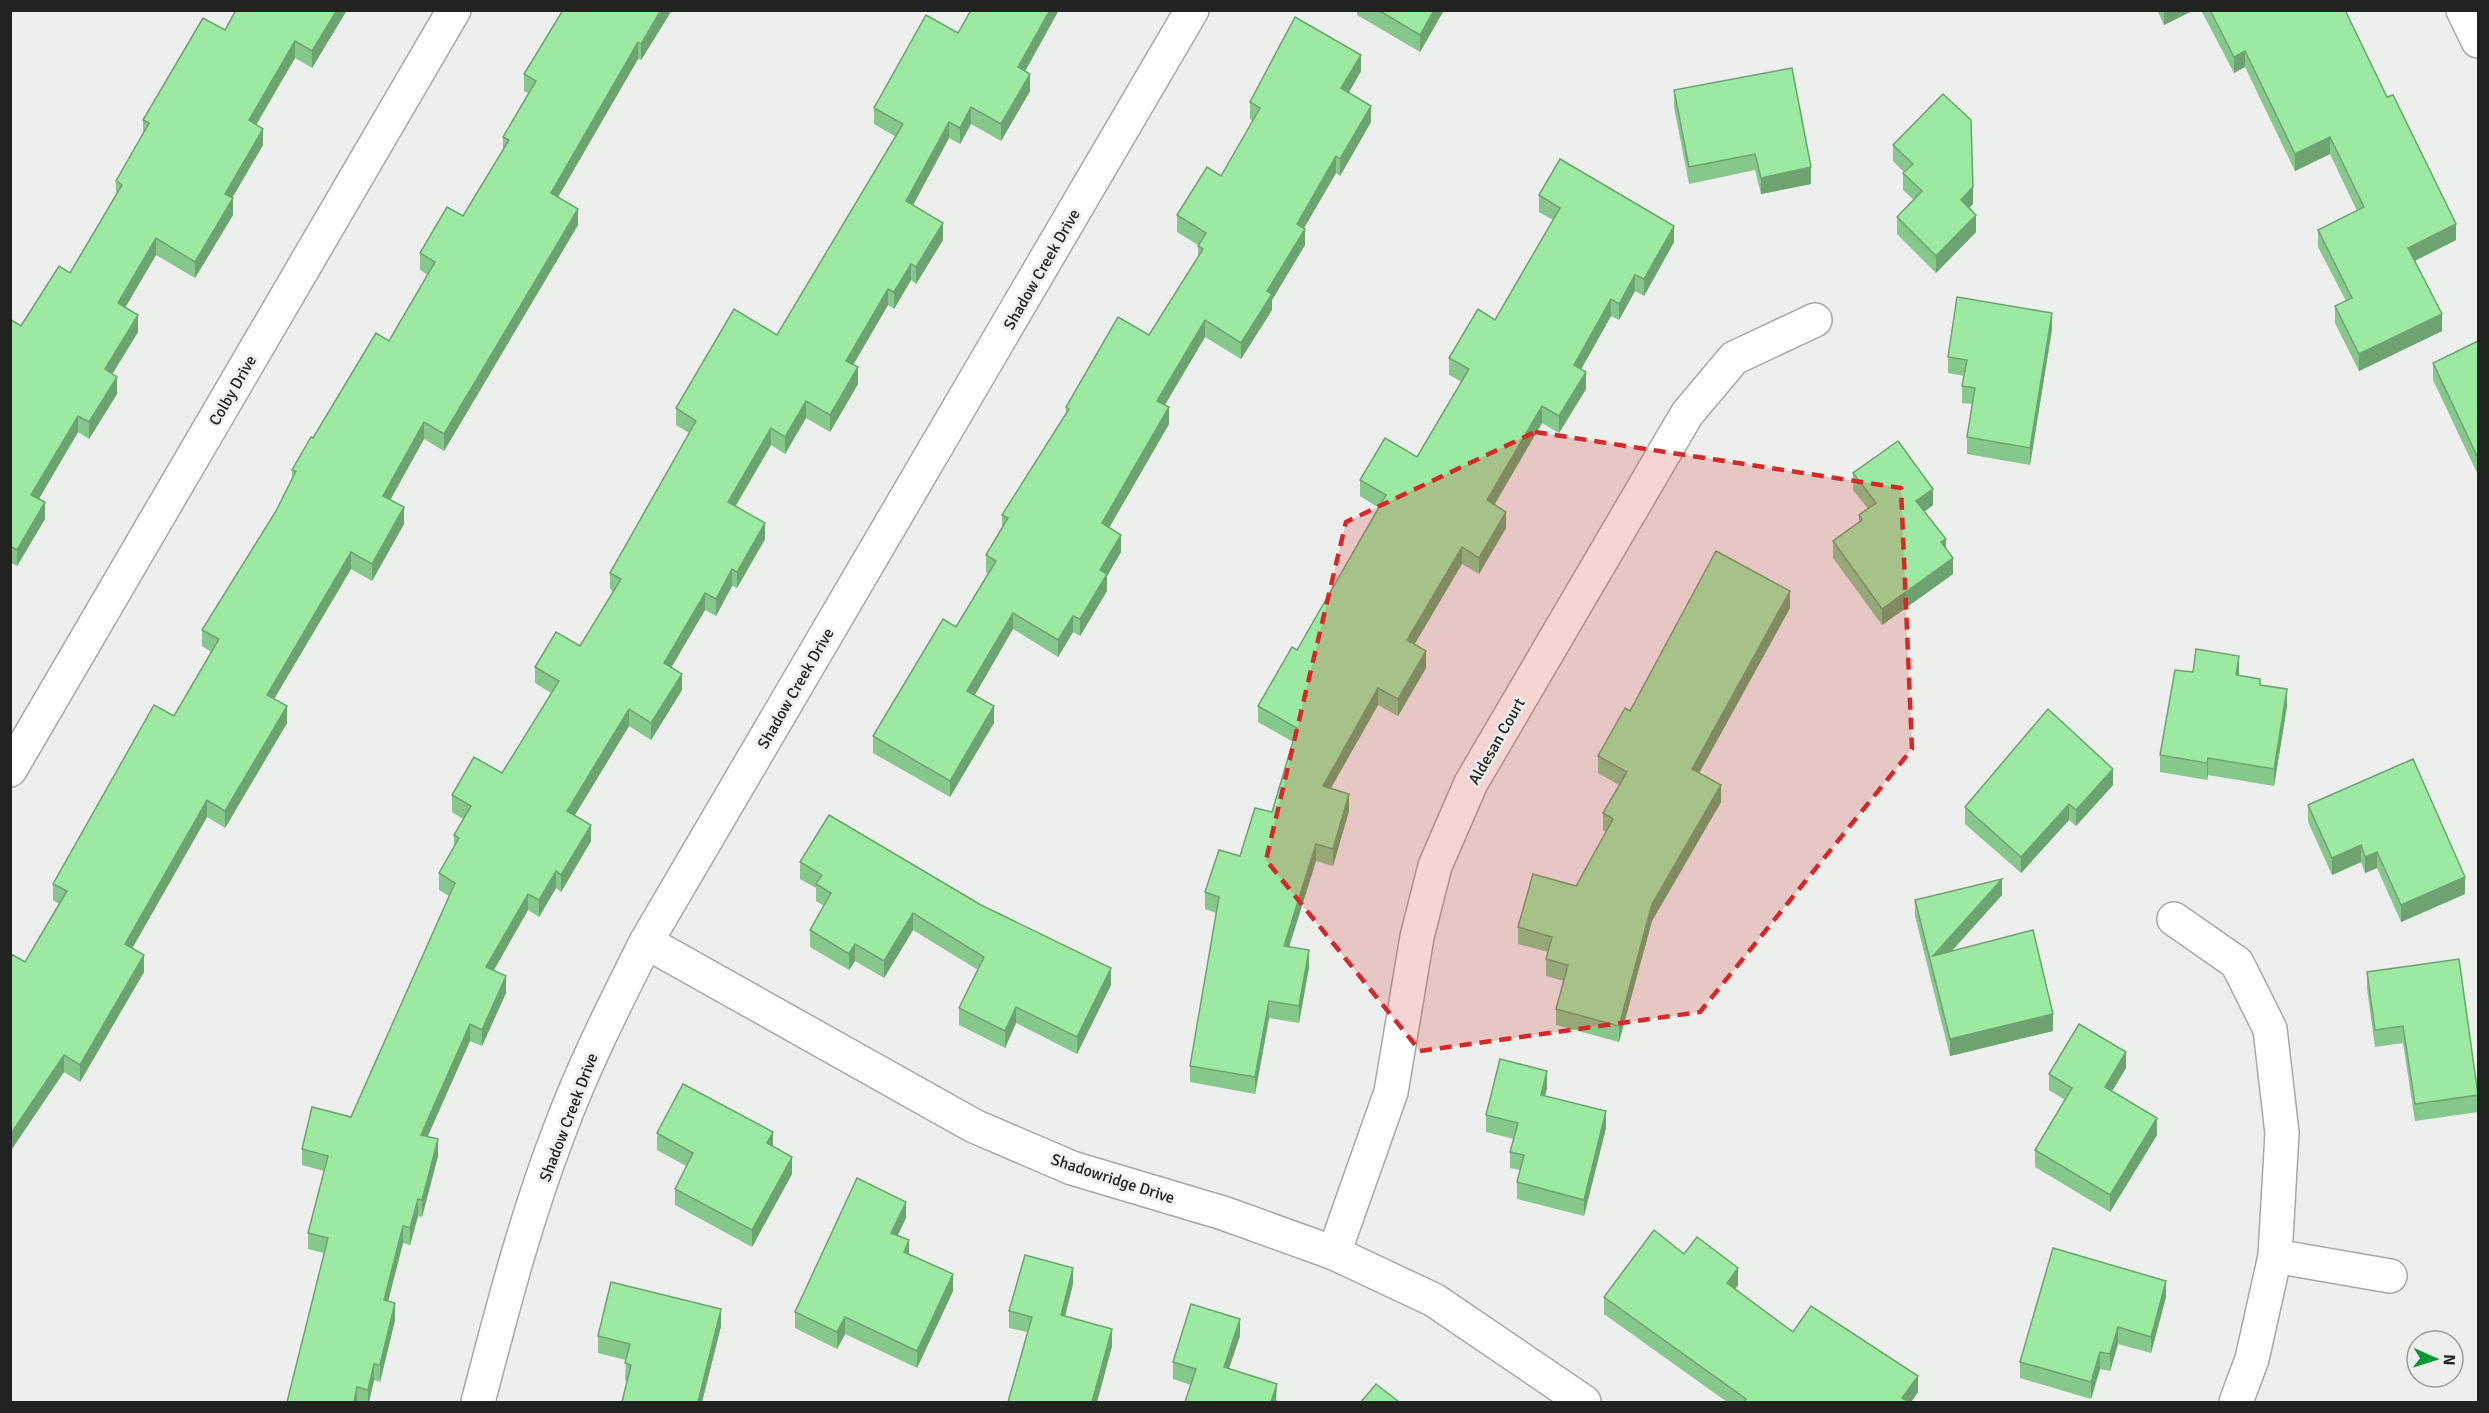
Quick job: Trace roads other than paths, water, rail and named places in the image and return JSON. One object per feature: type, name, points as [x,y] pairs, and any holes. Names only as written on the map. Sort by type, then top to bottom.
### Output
[{"type":"street","name":"Colby Drive","points":[[10,770],[454,10]]},
{"type":"street","name":"Shadow Creek Drive","points":[[478,1402],[517,1255],[559,1131],[600,1036],[646,942],[1192,10]]},
{"type":"street","points":[[2463,10],[2478,40]]},
{"type":"street","name":"Aldesan Court","points":[[1334,1253],[1391,1092],[1417,937],[1435,866],[1471,783],[1687,414],[1734,358],[1815,320]]},
{"type":"street","points":[[2174,919],[2237,963],[2270,1029],[2282,1133],[2275,1256],[2252,1359],[2236,1402]]},
{"type":"street","name":"Shadowridge Drive","points":[[646,942],[974,1126],[1072,1168],[1223,1213],[1334,1253],[1434,1300],[1584,1402]]},
{"type":"street","points":[[2275,1256],[2390,1276]]}]
